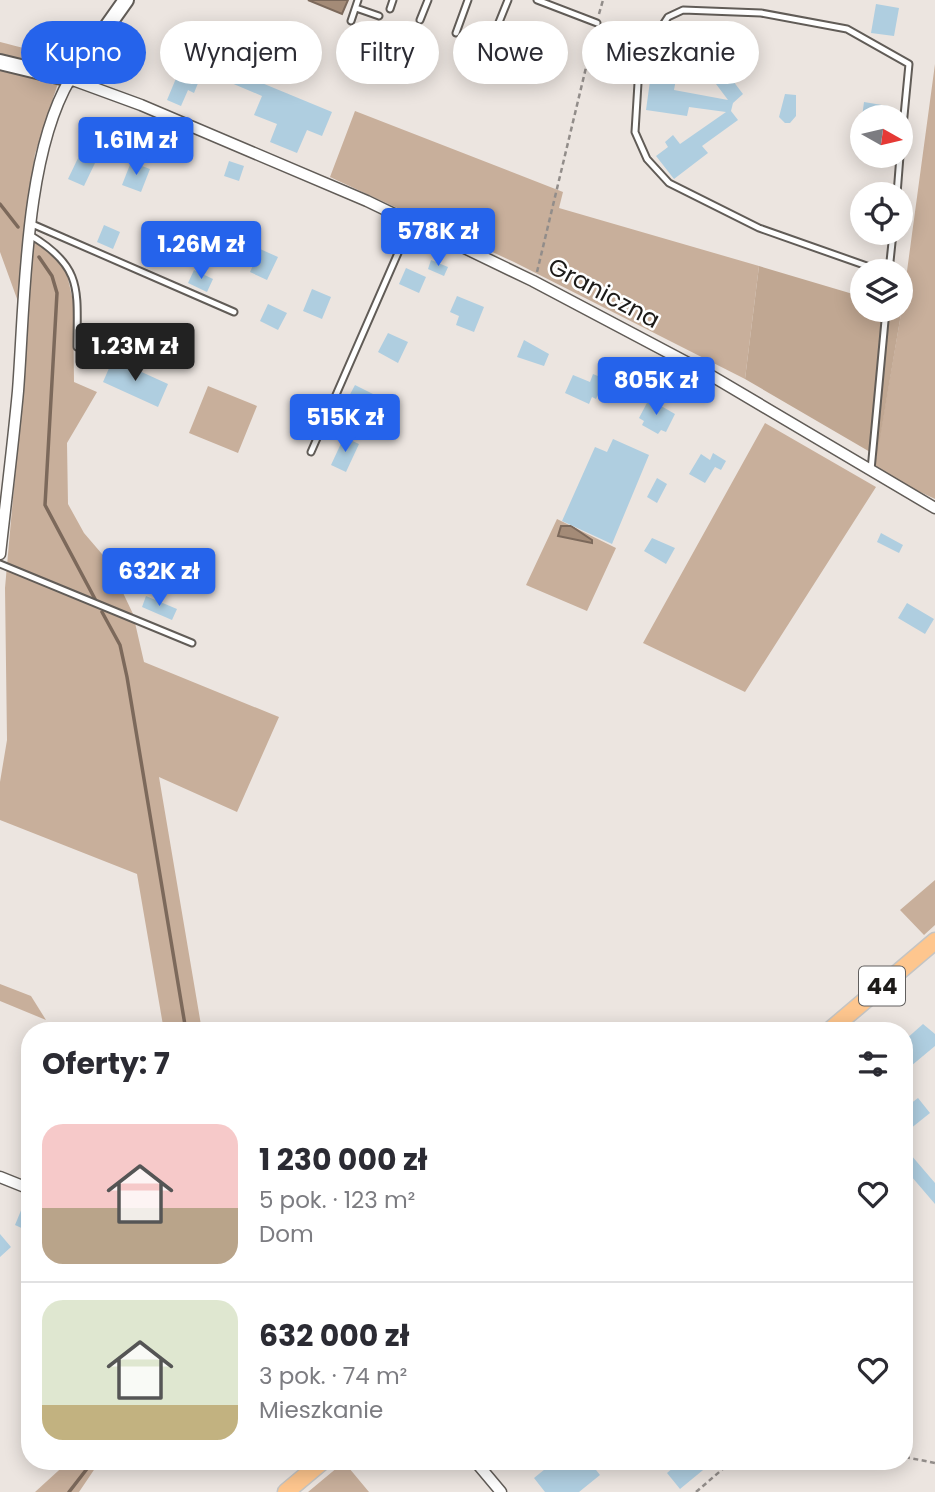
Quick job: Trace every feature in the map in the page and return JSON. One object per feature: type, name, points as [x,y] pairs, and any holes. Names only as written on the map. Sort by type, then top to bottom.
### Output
[{"type":"main road","name":"44","points":[[840,1022],[935,941]]},
{"type":"main road","points":[[286,1492],[312,1470]]},
{"type":"street","points":[[112,21],[127,0]]},
{"type":"street","name":"Graniczna","points":[[0,62],[21,67]]},
{"type":"street","points":[[0,555],[30,236],[44,153],[68,84]]},
{"type":"street","name":"Graniczna","points":[[84,84],[141,105],[412,221],[533,281],[705,372],[935,508]]},
{"type":"street","points":[[0,1177],[21,1185]]},
{"type":"street","points":[[483,1470],[501,1492]]},
{"type":"lane","points":[[351,21],[358,0]]},
{"type":"lane","points":[[390,9],[393,0]]},
{"type":"lane","points":[[421,20],[428,0]]},
{"type":"lane","points":[[460,21],[468,0]]},
{"type":"lane","points":[[500,21],[508,0]]},
{"type":"lane","points":[[538,0],[592,21]]},
{"type":"lane","points":[[356,8],[379,16]]},
{"type":"lane","points":[[850,260],[759,228],[669,183],[647,159],[635,132],[638,83],[649,46],[668,17],[683,10],[761,13],[847,29],[909,64],[905,105]]},
{"type":"lane","points":[[312,452],[412,221]]},
{"type":"lane","points":[[32,224],[233,312]]},
{"type":"lane","points":[[30,236],[71,268],[77,294],[77,346]]},
{"type":"lane","points":[[870,472],[885,322]]},
{"type":"lane","points":[[0,564],[25,572],[82,600],[130,616],[192,643]]},
{"type":"path","points":[[598,21],[603,0]]},
{"type":"path","points":[[533,281],[541,262],[550,212],[582,83]]},
{"type":"path","points":[[913,1459],[935,1463]]},
{"type":"path","points":[[696,1492],[722,1470]]},
{"type":"shaded area","points":[[308,0],[348,0],[342,14]]},
{"type":"shaded area","points":[[0,42],[21,48],[21,60],[0,56]]},
{"type":"shaded area","points":[[935,64],[935,499],[874,470],[900,322],[913,322],[913,259],[909,259],[911,245],[913,245],[913,227]]},
{"type":"shaded area","points":[[0,69],[21,73],[21,84],[58,84],[35,154],[25,224],[66,270],[73,301],[74,382],[97,392],[67,443],[68,504],[84,533],[108,561],[133,614],[144,662],[279,717],[237,812],[159,777],[200,1022],[162,1022],[137,874],[0,820],[0,782],[7,740],[5,588],[28,329],[0,252]]},
{"type":"shaded area","points":[[355,111],[563,192],[559,208],[759,266],[745,379],[514,262],[330,177]]},
{"type":"shaded area","points":[[759,266],[850,293],[850,322],[900,322],[877,456],[745,379]]},
{"type":"shaded area","points":[[208,386],[257,406],[238,453],[189,433]]},
{"type":"shaded area","points":[[765,423],[876,487],[745,692],[643,643]]},
{"type":"shaded area","points":[[557,519],[616,548],[587,611],[526,585]]},
{"type":"shaded area","points":[[561,526],[571,526],[592,540],[592,543],[558,536]]},
{"type":"shaded area","points":[[935,880],[935,925],[924,935],[900,910]]},
{"type":"shaded area","points":[[0,984],[31,996],[46,1020],[0,1001]]},
{"type":"shaded area","points":[[59,1470],[94,1470],[79,1492],[35,1492]]},
{"type":"shaded area","points":[[334,1470],[351,1470],[369,1492],[308,1492]]},
{"type":"building","points":[[876,4],[899,8],[894,36],[871,33]]},
{"type":"building","points":[[174,84],[198,84],[194,93],[188,90],[181,106],[167,100]]},
{"type":"building","points":[[234,84],[264,84],[332,112],[322,136],[307,130],[297,153],[270,142],[277,124],[254,115],[262,96]]},
{"type":"building","points":[[650,84],[675,84],[674,90],[728,100],[716,84],[735,84],[743,94],[733,103],[731,111],[738,120],[702,146],[708,153],[674,179],[656,156],[668,147],[665,142],[673,135],[680,144],[726,112],[689,107],[687,116],[646,110]]},
{"type":"building","points":[[785,94],[796,95],[796,116],[790,123],[785,123],[779,117]]},
{"type":"building","points":[[79,156],[95,163],[84,186],[68,179]]},
{"type":"building","points":[[229,161],[244,166],[239,181],[224,176]]},
{"type":"building","points":[[131,162],[150,169],[141,192],[122,185]]},
{"type":"building","points":[[104,225],[120,232],[113,249],[97,242]]},
{"type":"building","points":[[260,249],[278,257],[267,280],[250,272]]},
{"type":"building","points":[[431,260],[448,267],[444,276],[428,269]]},
{"type":"building","points":[[406,268],[426,277],[419,293],[399,284]]},
{"type":"building","points":[[194,270],[213,279],[207,292],[188,283]]},
{"type":"building","points":[[312,289],[331,297],[322,319],[303,311]]},
{"type":"building","points":[[457,296],[484,307],[474,332],[456,325],[459,316],[450,312]]},
{"type":"building","points":[[268,304],[287,313],[278,330],[260,321]]},
{"type":"building","points":[[388,333],[408,342],[398,363],[378,352]]},
{"type":"building","points":[[524,340],[549,354],[544,366],[517,357]]},
{"type":"building","points":[[113,359],[168,384],[158,407],[103,382]]},
{"type":"building","points":[[593,374],[605,379],[596,399],[592,397],[589,404],[565,393],[573,375],[590,382]]},
{"type":"building","points":[[355,385],[373,394],[366,409],[347,400]]},
{"type":"building","points":[[649,399],[675,414],[666,432],[661,430],[658,434],[642,425],[644,421],[639,418]]},
{"type":"building","points":[[344,437],[359,444],[346,472],[331,465]]},
{"type":"building","points":[[613,439],[649,455],[612,544],[562,521],[595,447],[607,452]]},
{"type":"building","points":[[713,453],[726,461],[721,470],[715,467],[705,483],[689,474],[701,454],[710,460]]},
{"type":"building","points":[[657,478],[667,484],[657,503],[647,497]]},
{"type":"building","points":[[881,533],[903,545],[899,553],[877,542]]},
{"type":"building","points":[[652,538],[675,548],[666,564],[644,551]]},
{"type":"building","points":[[146,596],[177,609],[172,620],[142,607]]},
{"type":"building","points":[[907,603],[934,619],[925,634],[898,618]]},
{"type":"building","points":[[923,1024],[935,1034],[935,1046],[913,1064],[913,1033]]},
{"type":"building","points":[[918,1098],[930,1113],[913,1127],[913,1102]]},
{"type":"building","points":[[913,1157],[935,1183],[935,1204],[913,1178]]},
{"type":"building","points":[[21,1210],[21,1228],[15,1225]]},
{"type":"building","points":[[0,1234],[11,1247],[0,1257]]},
{"type":"building","points":[[544,1470],[596,1470],[600,1475],[579,1492],[545,1492],[534,1478]]},
{"type":"building","points":[[670,1470],[703,1470],[680,1489],[667,1473]]},
{"type":"waterway","points":[[0,204],[18,227]]},
{"type":"waterway","points":[[39,257],[52,276],[57,293],[45,505],[95,599]]},
{"type":"waterway","points":[[102,612],[120,645],[127,677],[184,1022]]},
{"type":"waterway","points":[[69,1492],[86,1470]]}]
